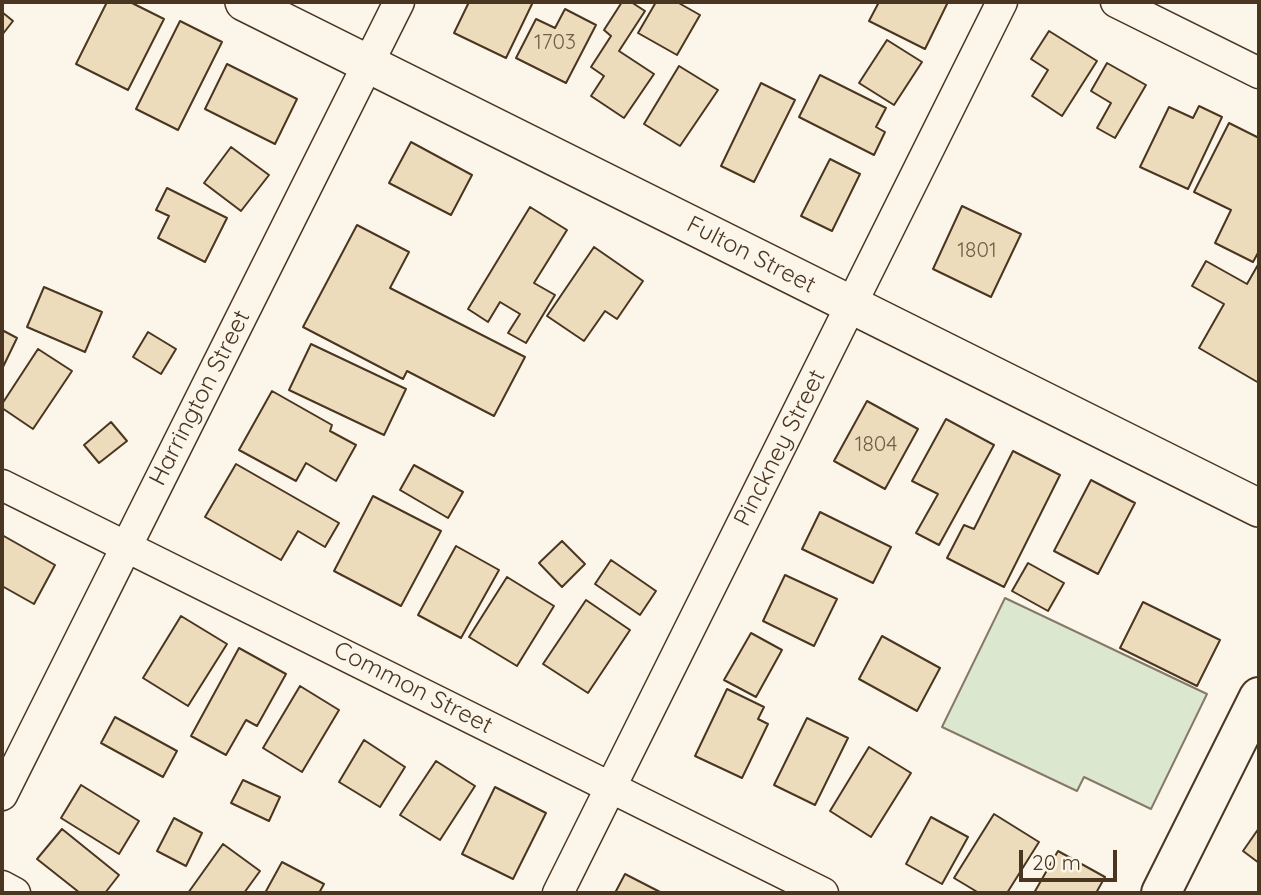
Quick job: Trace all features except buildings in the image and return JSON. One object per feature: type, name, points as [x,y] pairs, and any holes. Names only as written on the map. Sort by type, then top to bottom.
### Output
[{"type":"main road","points":[[1161,893],[1259,697]]},
{"type":"street","name":"Fulton Street","points":[[244,2],[1259,508]]},
{"type":"street","name":"Harrington Street","points":[[2,795],[398,2]]},
{"type":"street","name":"Pinckney Street","points":[[558,893],[1002,2]]},
{"type":"street","points":[[1116,2],[1259,73]]},
{"type":"street","name":"Common Street","points":[[2,485],[823,893]]},
{"type":"street","points":[[2,886],[15,893]]},
{"type":"green space","points":[[1005,598],[1207,694],[1151,809],[1084,777],[1077,791],[942,727]]}]
